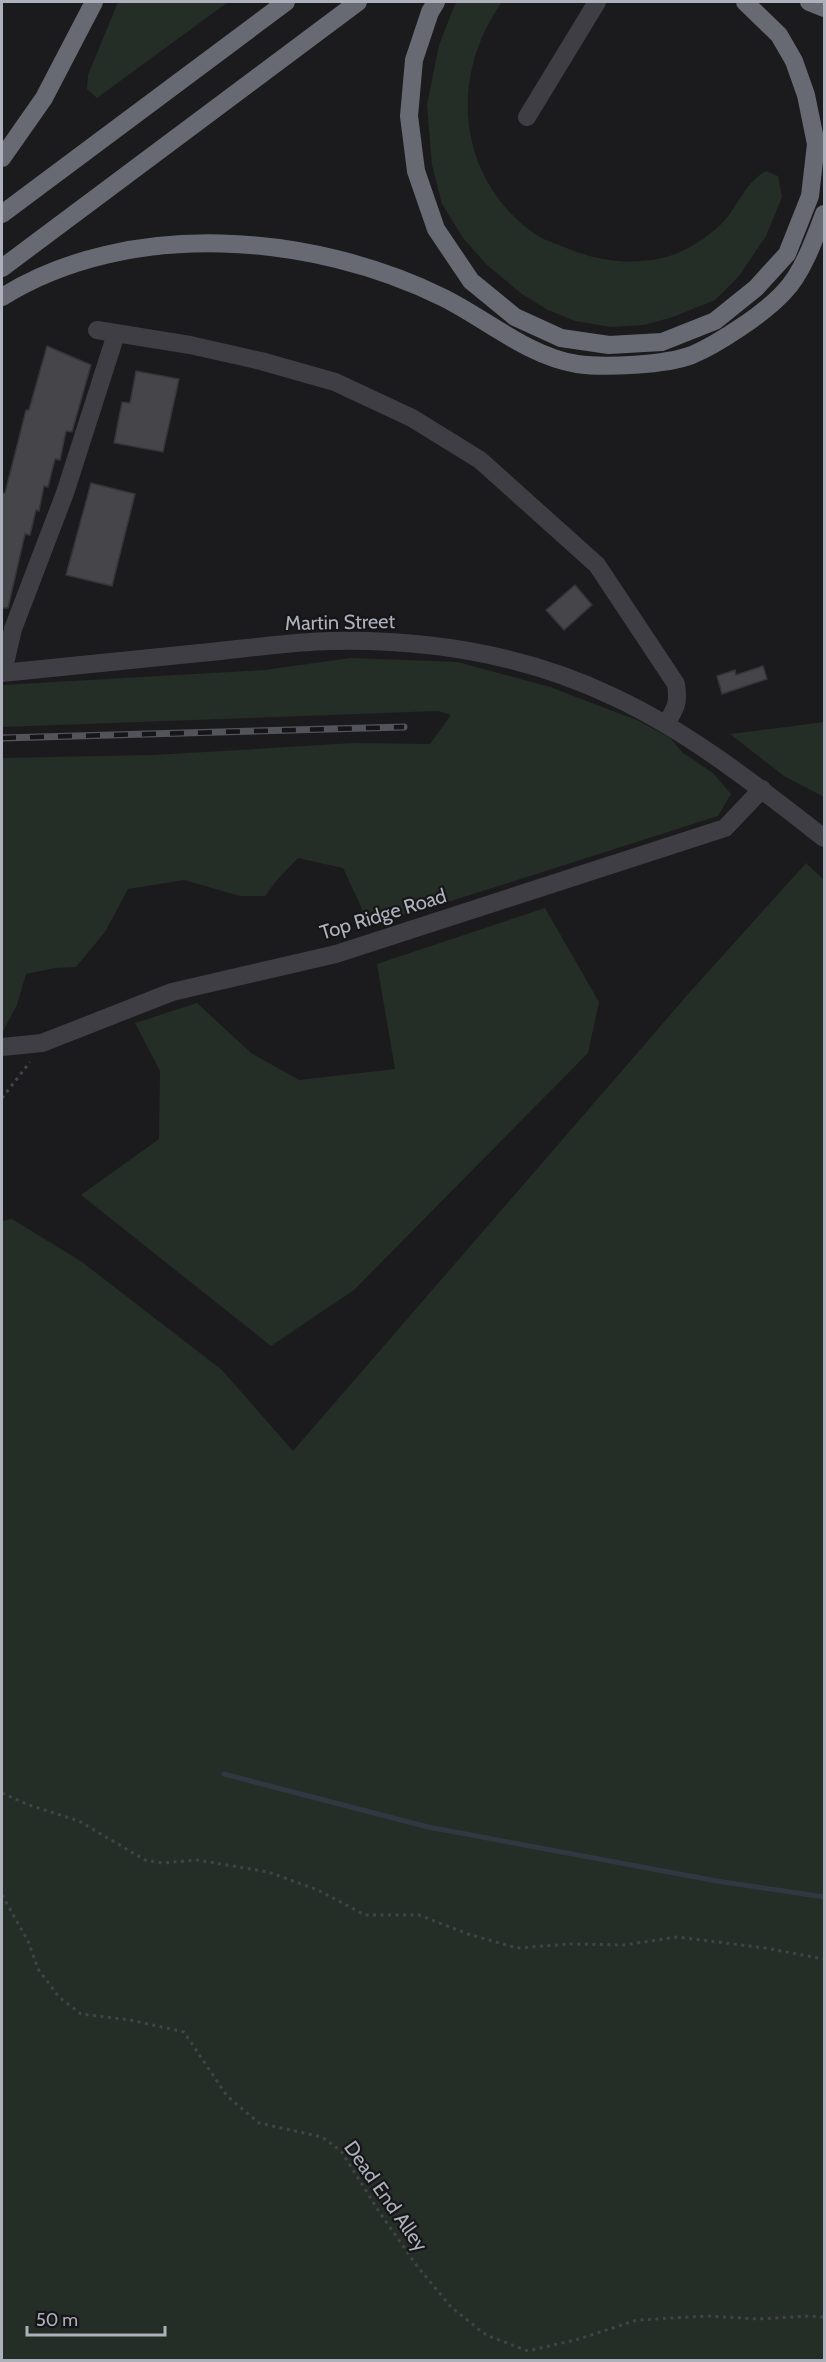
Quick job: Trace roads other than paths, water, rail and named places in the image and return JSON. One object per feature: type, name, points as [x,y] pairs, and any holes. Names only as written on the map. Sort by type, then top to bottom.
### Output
[{"type":"highway","points":[[2,158],[44,98],[94,2]]},
{"type":"highway","points":[[2,214],[286,2]]},
{"type":"highway","points":[[2,268],[358,2]]},
{"type":"highway","points":[[436,2],[430,12],[414,60],[409,116],[416,171],[436,229],[471,281],[515,317],[561,338],[609,345],[662,342],[716,321],[756,288],[787,254],[810,196],[816,144],[806,94],[794,61],[779,35],[745,2]]},
{"type":"highway","points":[[809,2],[825,8]]},
{"type":"highway","points":[[2,297],[23,284],[79,261],[138,250],[200,243],[265,246],[322,255],[389,274],[445,298],[534,350],[576,364],[633,366],[691,355],[731,334],[785,292],[812,248],[825,214]]},
{"type":"street","points":[[527,117],[597,2]]},
{"type":"street","points":[[97,330],[190,345],[261,361],[336,382],[412,418],[480,460],[597,565],[676,684],[678,699],[666,724]]},
{"type":"street","points":[[2,673],[7,628],[65,494],[116,334]]},
{"type":"street","name":"Martin Street","points":[[2,673],[331,641],[420,644],[483,654],[539,667],[612,696],[666,724],[684,734],[762,789],[825,838]]},
{"type":"street","name":"Top Ridge Road","points":[[2,1047],[42,1043],[172,992],[336,954],[725,828],[762,789]]},
{"type":"waterway","points":[[224,1774],[428,1827],[717,1881],[824,1897]]},
{"type":"railway","points":[[2,738],[404,727]]}]
